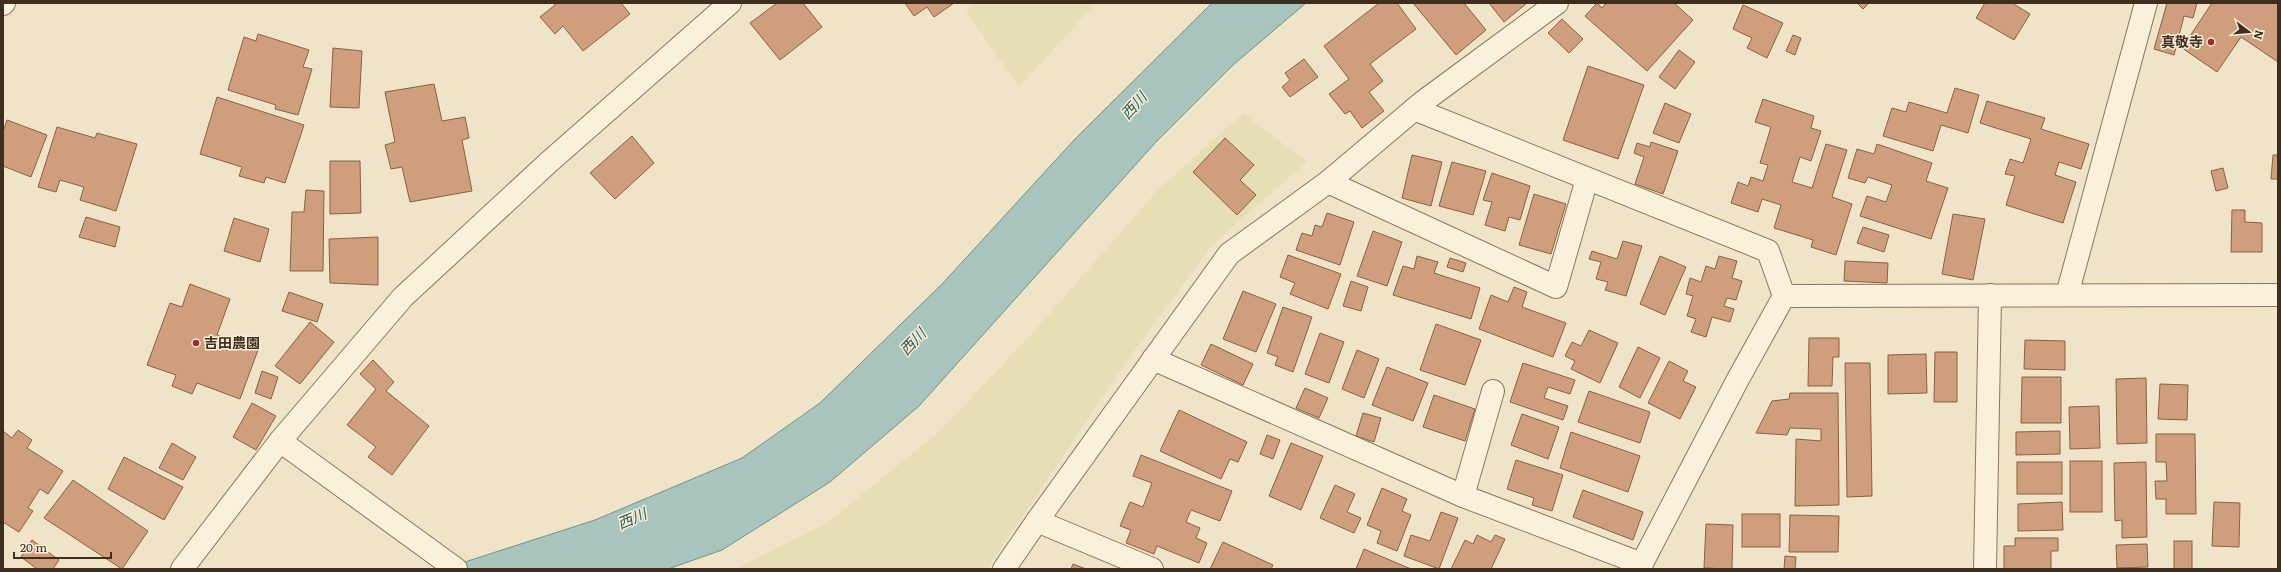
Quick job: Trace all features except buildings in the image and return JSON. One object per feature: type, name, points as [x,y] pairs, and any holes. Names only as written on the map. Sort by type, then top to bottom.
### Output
[{"type":"street","points":[[182,569],[280,441],[403,297],[549,162],[730,3]]},
{"type":"street","points":[[1004,569],[1229,254],[1328,182],[1414,109],[1557,3]]},
{"type":"street","points":[[2067,295],[2146,3]]},
{"type":"street","points":[[1153,359],[1463,496],[1640,566],[1737,381],[1784,296],[1768,251],[1414,109]]},
{"type":"street","points":[[1328,182],[1556,288],[1587,179]]},
{"type":"street","points":[[1985,569],[1990,295]]},
{"type":"street","points":[[1784,296],[2278,295]]},
{"type":"street","points":[[1463,496],[1493,391]]},
{"type":"street","points":[[280,441],[406,531],[456,569]]},
{"type":"street","points":[[1037,521],[1152,569]]},
{"type":"shaded area","points":[[974,3],[1096,3],[1019,87],[966,12]]},
{"type":"shaded area","points":[[1243,113],[1307,162],[1212,245],[1134,351],[987,569],[735,569],[827,523],[940,431],[1037,328],[1158,190]]},
{"type":"water","name":"西川","points":[[1212,3],[1306,3],[1233,65],[1156,142],[919,406],[830,482],[722,550],[668,569],[443,569],[595,520],[742,458],[820,403],[943,283],[1075,139]]},
{"type":"place","name":"真敬寺","points":[[2211,42]]},
{"type":"place","name":"吉田農園","points":[[196,343]]}]
